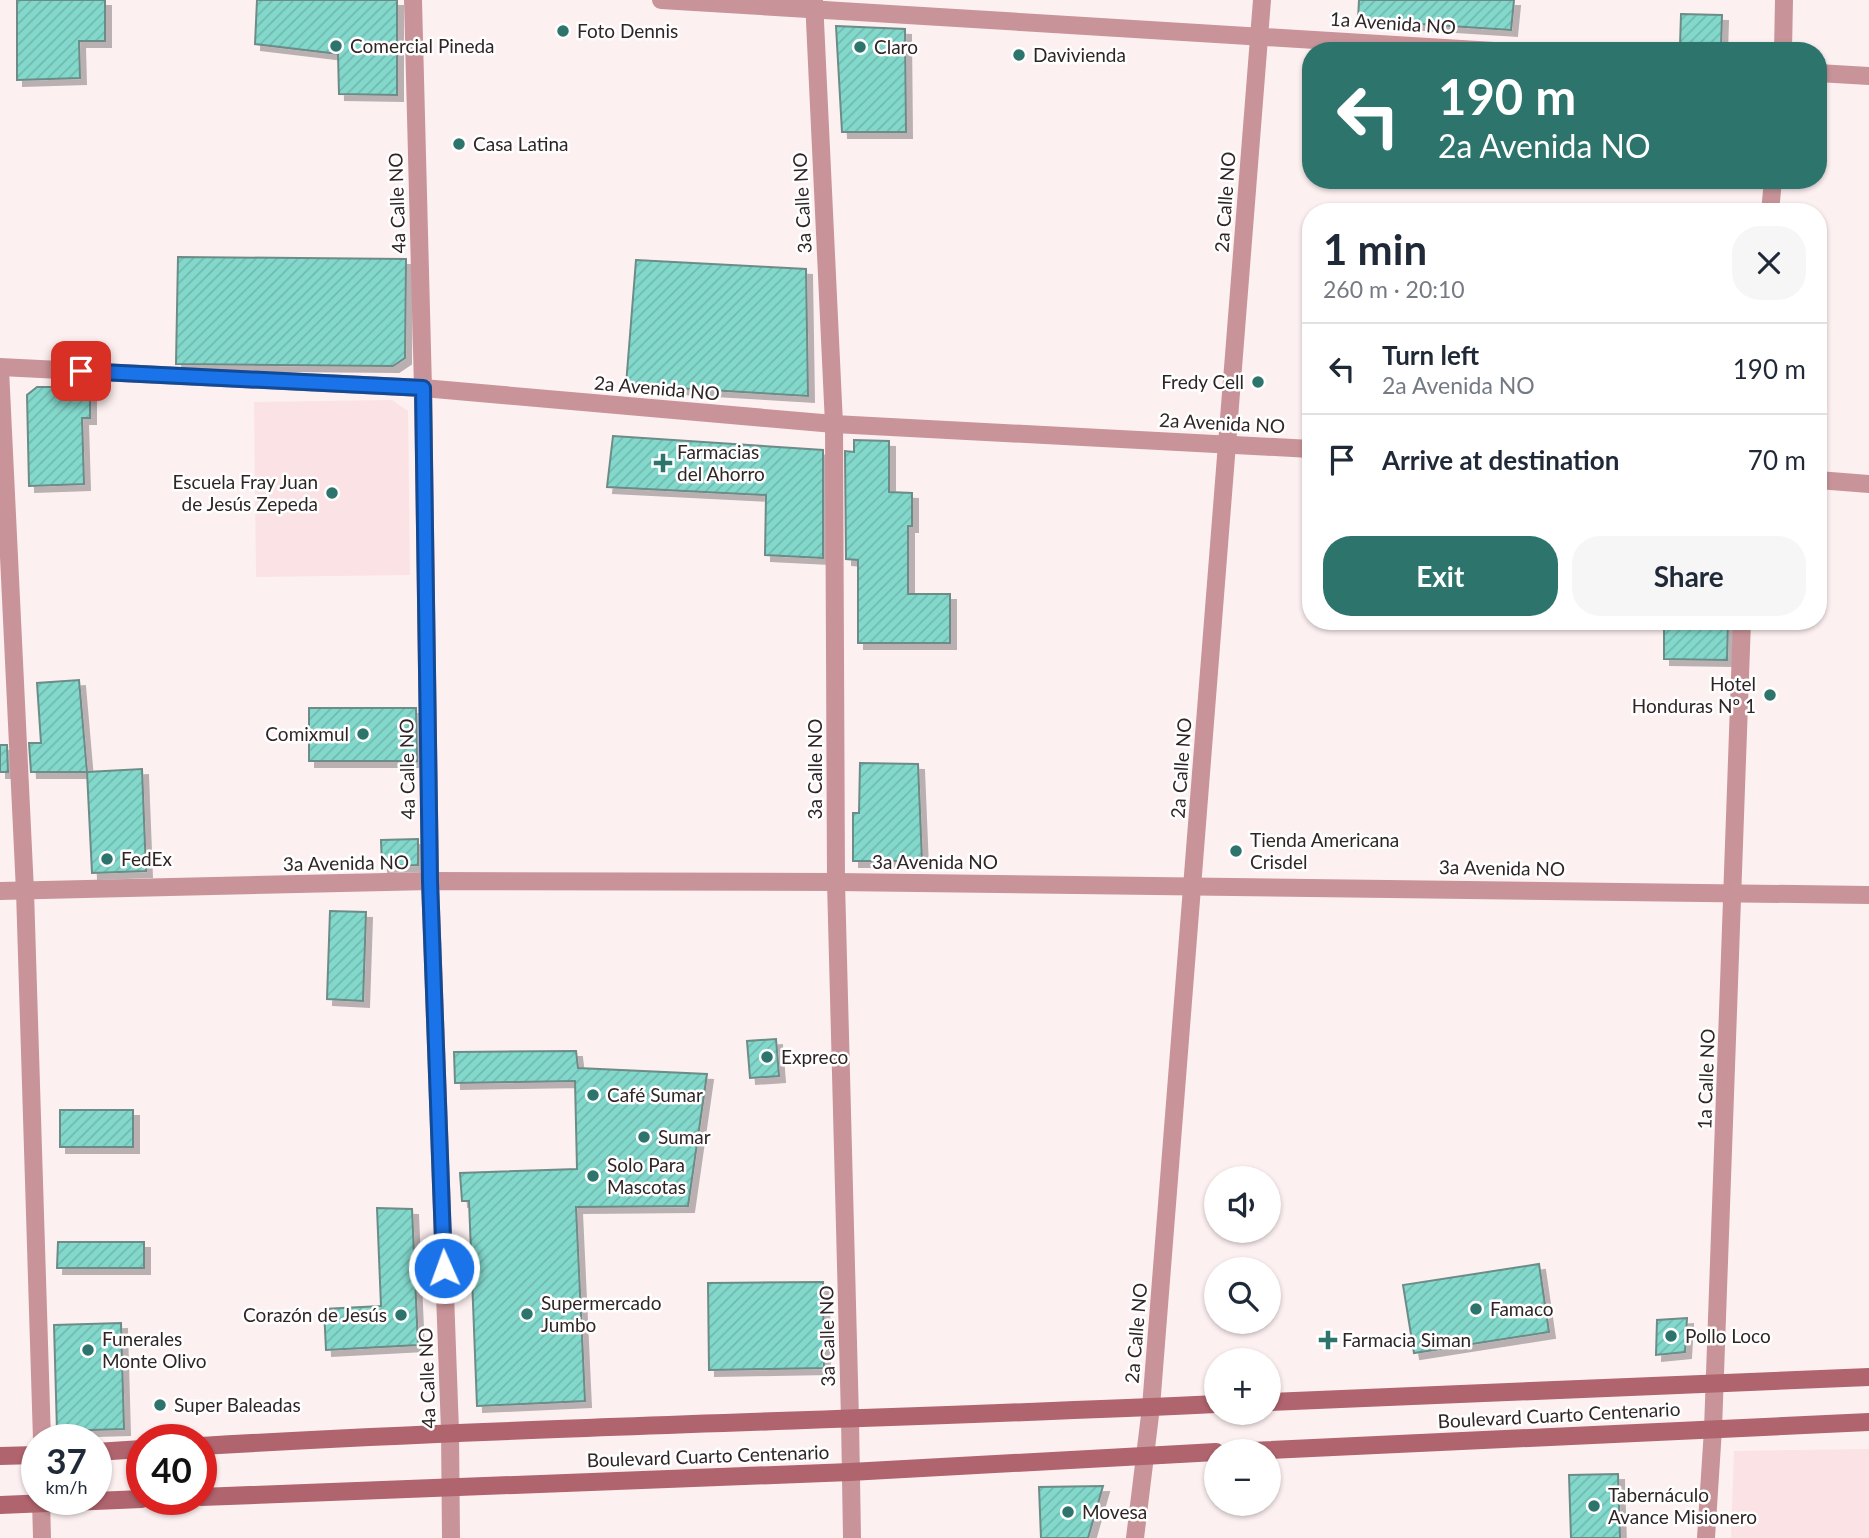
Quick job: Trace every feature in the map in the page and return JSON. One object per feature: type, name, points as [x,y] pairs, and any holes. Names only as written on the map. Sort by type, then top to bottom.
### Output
[{"type":"main road","name":"Boulevard Cuarto Centenario","points":[[1281,1401],[1869,1377]]},
{"type":"main road","name":"Boulevard Cuarto Centenario","points":[[217,1445],[450,1431],[931,1418],[1204,1405]]},
{"type":"main road","name":"Boulevard Cuarto Centenario","points":[[1281,1450],[1869,1422]]},
{"type":"main road","name":"Boulevard Cuarto Centenario","points":[[217,1496],[849,1472],[1204,1453]]},
{"type":"main road","points":[[0,1457],[21,1456]]},
{"type":"main road","points":[[0,1505],[21,1503]]},
{"type":"street","name":"4a Calle NO","points":[[413,0],[423,388],[430,881],[450,1431],[451,1538]]},
{"type":"street","name":"1a Avenida NO","points":[[661,0],[814,5],[1370,42]]},
{"type":"street","name":"2a Calle NO","points":[[1135,1538],[1151,1407],[1262,0]]},
{"type":"street","points":[[1783,42],[1784,0]]},
{"type":"street","name":"3a Calle NO","points":[[814,5],[834,424],[836,882],[852,1538]]},
{"type":"street","points":[[1827,74],[1869,76]]},
{"type":"street","name":"2a Avenida NO","points":[[0,368],[423,388],[834,424],[1302,448]]},
{"type":"street","points":[[0,368],[25,891],[42,1424]]},
{"type":"street","points":[[1827,481],[1869,484]]},
{"type":"street","name":"1a Calle NO","points":[[1706,1538],[1715,1382],[1742,630]]},
{"type":"street","name":"3a Avenida NO","points":[[0,891],[430,881],[1193,884],[1869,895]]},
{"type":"street","points":[[41,1515],[42,1538]]},
{"type":"shaded area","name":"Escuela Fray Juan de Jesús Zepeda","points":[[392,400],[408,411],[410,575],[256,577],[254,402]]},
{"type":"shaded area","points":[[1869,1449],[1869,1538],[1731,1538],[1734,1451]]},
{"type":"building","points":[[17,0],[105,0],[105,41],[79,41],[80,78],[17,80]]},
{"type":"building","name":"Comercial Pineda","points":[[257,0],[397,0],[397,95],[339,94],[338,54],[255,44]]},
{"type":"building","points":[[1359,0],[1514,0],[1511,30],[1358,20]]},
{"type":"building","points":[[1681,14],[1722,15],[1721,42],[1680,42]]},
{"type":"building","points":[[836,26],[905,29],[906,132],[842,132]]},
{"type":"building","points":[[178,257],[406,259],[405,358],[393,366],[176,364]]},
{"type":"building","points":[[636,260],[806,269],[808,396],[626,385]]},
{"type":"building","points":[[37,387],[90,387],[90,418],[82,418],[84,484],[29,486],[27,395]]},
{"type":"building","points":[[613,436],[823,450],[823,558],[765,555],[766,495],[607,487]]},
{"type":"building","points":[[854,440],[889,441],[889,492],[912,493],[912,526],[908,526],[908,594],[950,594],[950,643],[858,643],[858,560],[846,559],[845,451],[854,452]]},
{"type":"building","points":[[1664,630],[1728,630],[1727,660],[1664,659]]},
{"type":"building","points":[[79,680],[87,772],[31,772],[29,743],[41,743],[37,683]]},
{"type":"building","name":"Comixmul","points":[[309,708],[416,708],[417,761],[309,761]]},
{"type":"building","points":[[0,745],[7,745],[8,772],[0,772]]},
{"type":"building","points":[[860,763],[918,764],[922,861],[853,861],[853,813],[859,813]]},
{"type":"building","points":[[142,769],[146,871],[92,873],[87,772]]},
{"type":"building","points":[[418,839],[418,865],[382,866],[381,840]]},
{"type":"building","points":[[330,911],[366,912],[363,1001],[327,999]]},
{"type":"building","points":[[776,1039],[779,1076],[750,1078],[747,1041]]},
{"type":"building","points":[[576,1051],[578,1068],[707,1074],[688,1206],[576,1207],[585,1401],[477,1406],[469,1201],[462,1201],[460,1173],[577,1169],[575,1081],[455,1083],[454,1052]]},
{"type":"building","points":[[60,1110],[133,1110],[133,1147],[60,1147]]},
{"type":"building","points":[[377,1208],[412,1209],[418,1345],[326,1350],[324,1309],[381,1306]]},
{"type":"building","points":[[58,1242],[144,1242],[144,1268],[57,1268]]},
{"type":"building","name":"Famaco","points":[[1539,1264],[1549,1332],[1414,1353],[1403,1285]]},
{"type":"building","points":[[823,1282],[824,1368],[709,1370],[708,1283]]},
{"type":"building","name":"Pollo Loco","points":[[1687,1318],[1685,1352],[1656,1355],[1657,1320]]},
{"type":"building","points":[[121,1323],[124,1429],[112,1429],[112,1424],[57,1424],[54,1325]]},
{"type":"building","name":"Tabernáculo Avance Misionero","points":[[1618,1474],[1620,1538],[1571,1538],[1569,1475]]},
{"type":"building","name":"Movesa","points":[[1103,1486],[1088,1538],[1041,1538],[1039,1487]]},
{"type":"place","name":"Foto Dennis","points":[[563,31]]},
{"type":"place","name":"Comercial Pineda","points":[[336,46]]},
{"type":"place","name":"Claro","points":[[860,47]]},
{"type":"place","name":"Davivienda","points":[[1019,55]]},
{"type":"place","name":"Casa Latina","points":[[459,144]]},
{"type":"place","name":"Fredy Cell","points":[[1258,382]]},
{"type":"place","name":"Farmacias del Ahorro","points":[[663,463]]},
{"type":"place","name":"Escuela Fray Juan de Jesús Zepeda","points":[[332,493]]},
{"type":"place","name":"Hotel Honduras Nº 1","points":[[1770,695]]},
{"type":"place","name":"Comixmul","points":[[363,734]]},
{"type":"place","name":"Tienda Americana Crisdel","points":[[1236,851]]},
{"type":"place","name":"FedEx","points":[[107,859]]},
{"type":"place","name":"Expreco","points":[[767,1057]]},
{"type":"place","name":"Café Sumar","points":[[593,1095]]},
{"type":"place","name":"Sumar","points":[[644,1137]]},
{"type":"place","name":"Solo Para Mascotas","points":[[593,1176]]},
{"type":"place","name":"Famaco","points":[[1476,1309]]},
{"type":"place","name":"Supermercado Jumbo","points":[[527,1314]]},
{"type":"place","name":"Corazón de Jesús","points":[[401,1315]]},
{"type":"place","name":"Pollo Loco","points":[[1671,1336]]},
{"type":"place","name":"Farmacia Siman","points":[[1328,1340]]},
{"type":"place","name":"Funerales Monte Olivo","points":[[88,1350]]},
{"type":"place","name":"Super Baleadas","points":[[160,1405]]},
{"type":"place","name":"Tabernáculo Avance Misionero","points":[[1594,1506]]},
{"type":"place","name":"Movesa","points":[[1068,1512]]},
{"type":"route","points":[[81,371],[423,388],[430,881],[444,1268]]}]
